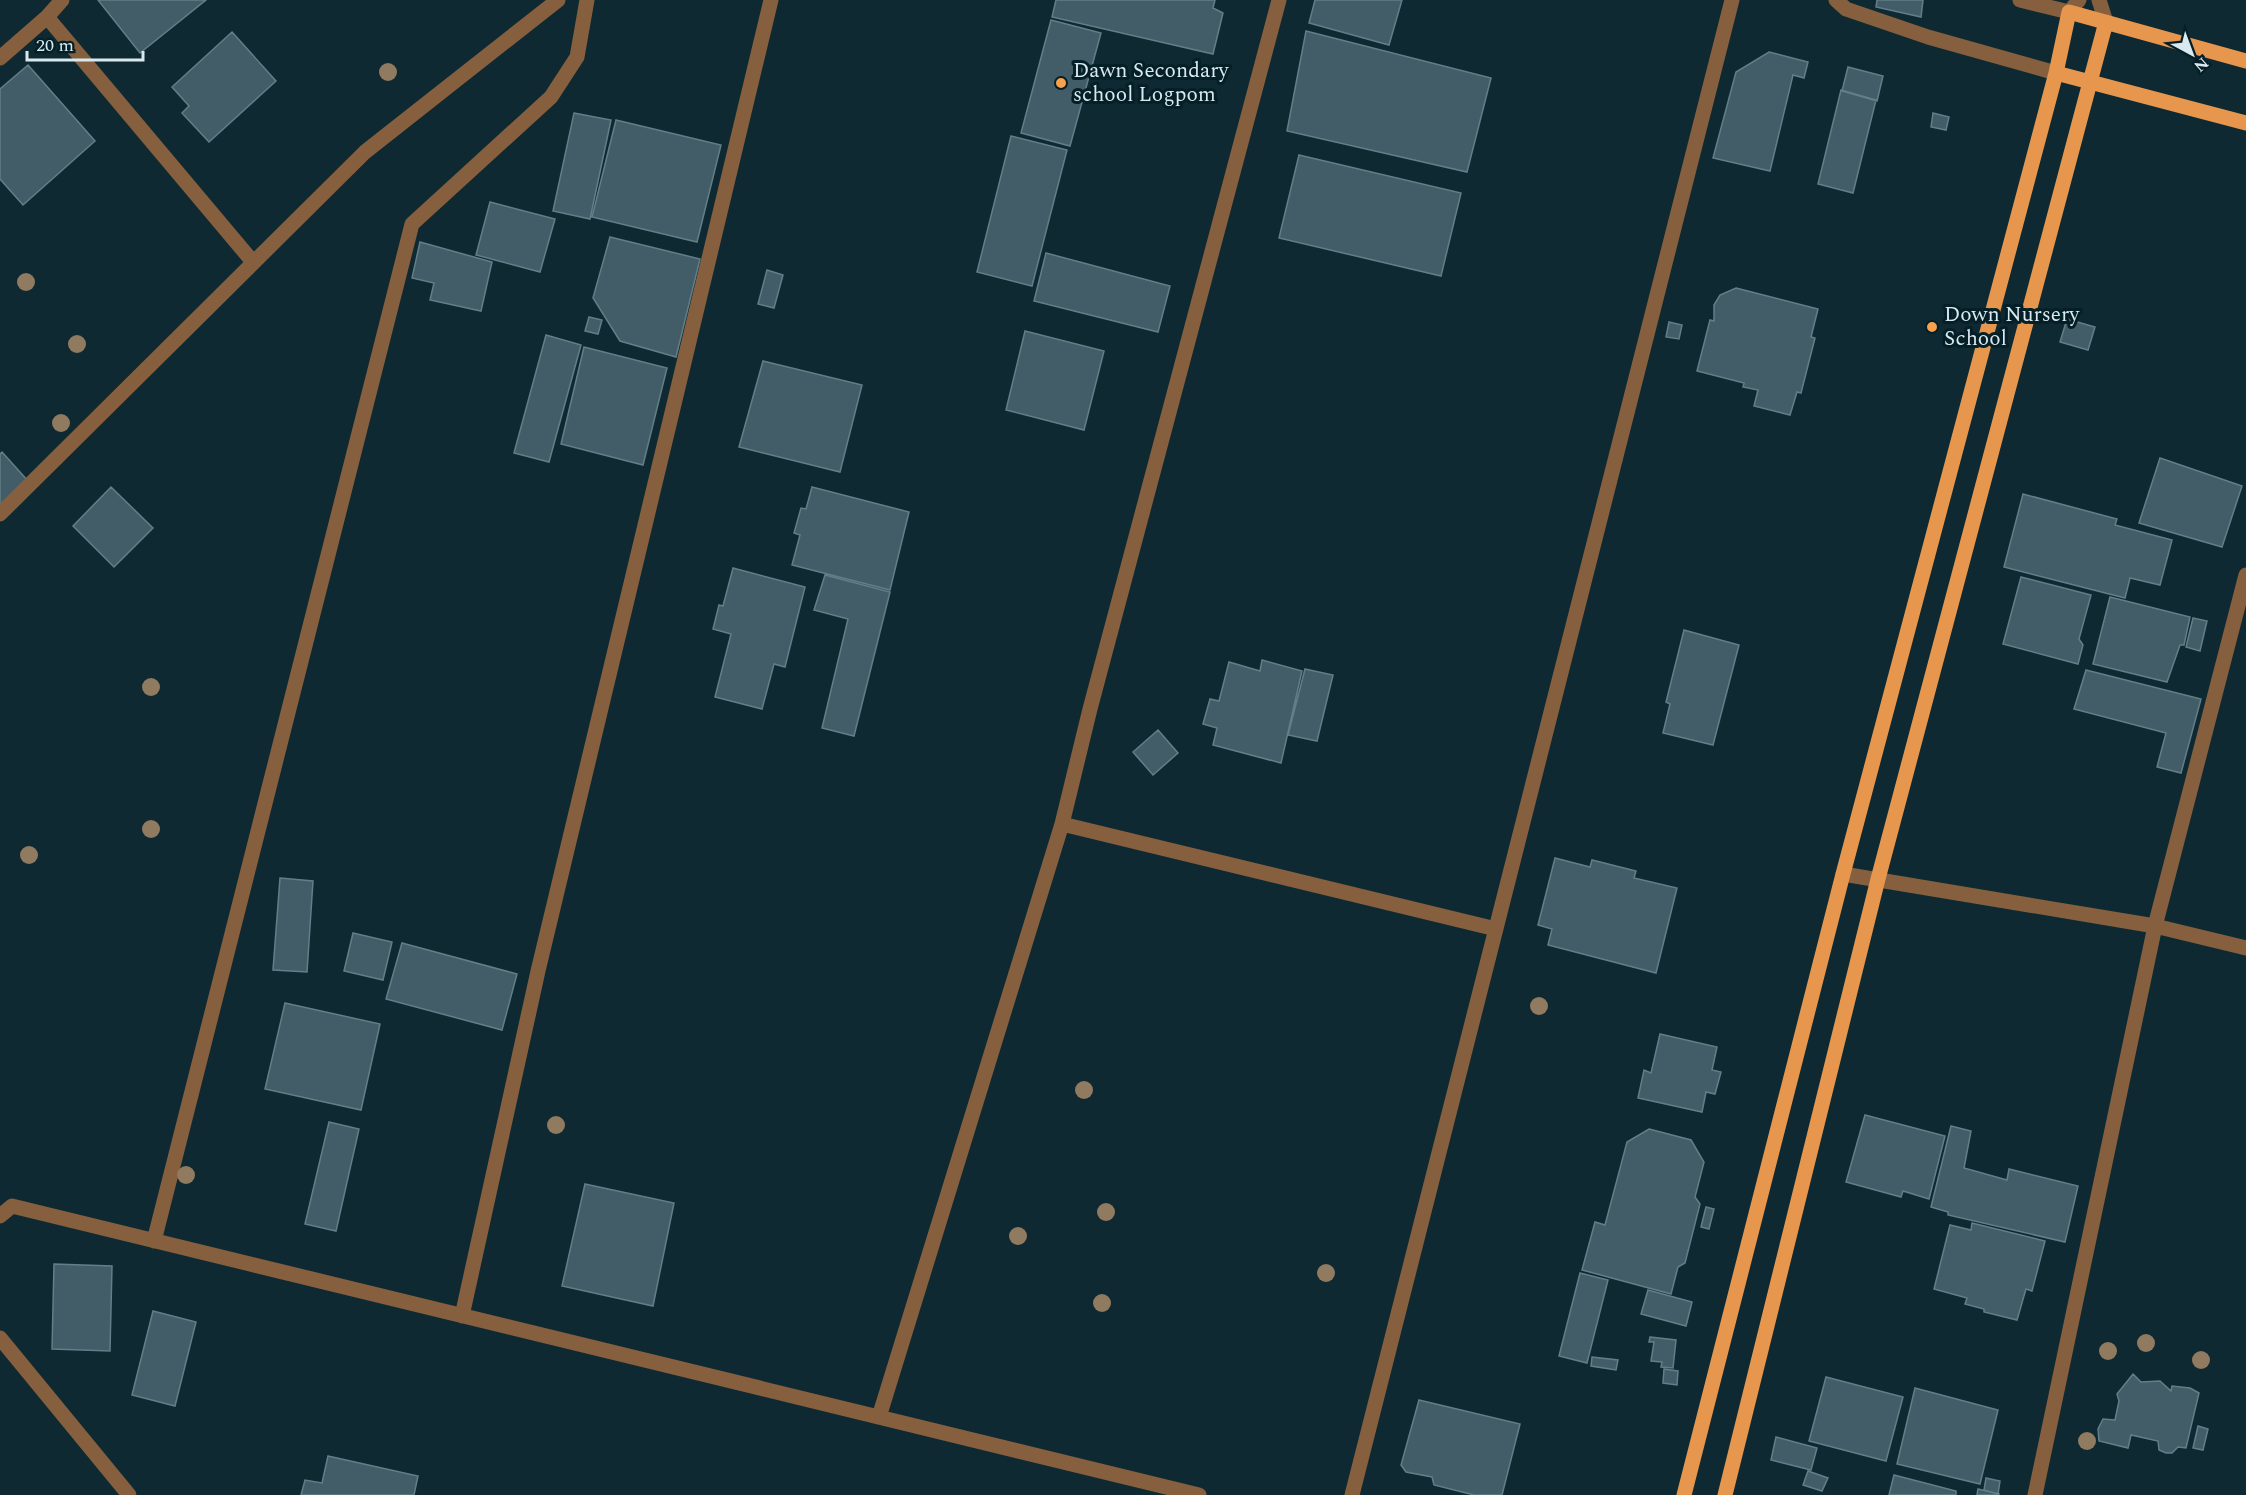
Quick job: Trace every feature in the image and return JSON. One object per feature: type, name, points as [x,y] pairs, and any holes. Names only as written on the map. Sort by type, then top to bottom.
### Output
[{"type":"main road","points":[[1684,1495],[1734,1308],[1843,874],[2074,6],[2106,22],[2246,61]]},
{"type":"main road","points":[[1725,1495],[1878,879],[2106,22]]},
{"type":"main road","points":[[2056,73],[2246,123]]},
{"type":"street","points":[[0,58],[47,17],[62,0]]},
{"type":"street","points":[[0,514],[365,152],[558,0]]},
{"type":"street","points":[[154,1240],[412,224],[551,97],[577,57],[587,0]]},
{"type":"street","points":[[462,1316],[537,971],[771,0]]},
{"type":"street","points":[[879,1417],[1062,824],[1093,698],[1279,0]]},
{"type":"street","points":[[1352,1495],[1732,0]]},
{"type":"street","points":[[1836,0],[1846,9],[1887,23],[2056,73]]},
{"type":"street","points":[[2020,0],[2074,6]]},
{"type":"street","points":[[2099,0],[2106,22]]},
{"type":"street","points":[[47,17],[253,262]]},
{"type":"street","points":[[2035,1495],[2155,927],[2246,576]]},
{"type":"street","points":[[1062,824],[1496,929]]},
{"type":"street","points":[[1843,874],[2155,927],[2246,948]]},
{"type":"street","points":[[0,1216],[12,1206],[1199,1495]]},
{"type":"street","points":[[0,1338],[129,1495]]},
{"type":"building","points":[[98,0],[206,0],[140,53]]},
{"type":"building","points":[[1056,0],[1215,0],[1213,8],[1223,13],[1213,54],[1052,17]]},
{"type":"building","points":[[1315,0],[1402,0],[1389,45],[1309,23]]},
{"type":"building","points":[[1877,0],[1923,0],[1921,17],[1876,7]]},
{"type":"building","name":"Dawn Secondary school Logpom","points":[[1051,20],[1101,33],[1070,146],[1021,133]]},
{"type":"building","points":[[1306,31],[1491,78],[1467,172],[1287,131]]},
{"type":"building","points":[[232,32],[276,81],[209,142],[182,113],[189,106],[172,87]]},
{"type":"building","points":[[1769,52],[1808,62],[1804,78],[1793,75],[1770,171],[1713,158],[1736,72]]},
{"type":"building","points":[[28,65],[95,141],[23,205],[0,179],[0,89]]},
{"type":"building","points":[[1848,67],[1883,76],[1877,101],[1842,91]]},
{"type":"building","points":[[1841,90],[1876,100],[1853,193],[1818,184]]},
{"type":"building","points":[[574,113],[611,120],[590,219],[553,211]]},
{"type":"building","points":[[1933,113],[1949,117],[1946,130],[1931,127]]},
{"type":"building","points":[[616,120],[721,145],[697,242],[592,217]]},
{"type":"building","points":[[1011,136],[1067,150],[1032,286],[977,272]]},
{"type":"building","points":[[1299,155],[1461,193],[1441,276],[1279,238]]},
{"type":"building","points":[[490,202],[555,219],[540,272],[476,255]]},
{"type":"building","points":[[610,237],[700,259],[676,357],[620,341],[593,298]]},
{"type":"building","points":[[420,242],[492,262],[481,311],[430,300],[434,283],[412,278]]},
{"type":"building","points":[[1046,253],[1170,286],[1158,332],[1034,301]]},
{"type":"building","points":[[767,270],[783,275],[774,308],[758,304]]},
{"type":"building","points":[[1736,288],[1818,309],[1811,337],[1815,338],[1801,393],[1797,392],[1790,415],[1754,406],[1758,390],[1743,387],[1744,383],[1697,371],[1710,320],[1714,321],[1714,305],[1720,295]]},
{"type":"building","points":[[589,317],[602,320],[598,334],[585,331]]},
{"type":"building","points":[[2067,319],[2095,327],[2088,350],[2060,342]]},
{"type":"building","points":[[1669,322],[1682,325],[1679,339],[1666,337]]},
{"type":"building","points":[[1025,331],[1104,351],[1084,430],[1006,410]]},
{"type":"building","points":[[546,335],[581,345],[549,462],[514,453]]},
{"type":"building","points":[[584,347],[667,368],[643,465],[561,444]]},
{"type":"building","points":[[763,361],[862,385],[840,472],[739,447]]},
{"type":"building","points":[[2,452],[28,481],[0,505],[0,454]]},
{"type":"building","points":[[2160,458],[2242,486],[2222,547],[2139,523]]},
{"type":"building","points":[[111,487],[153,528],[114,567],[73,526]]},
{"type":"building","points":[[812,487],[909,512],[890,590],[792,565],[800,535],[794,533],[801,508],[806,509]]},
{"type":"building","points":[[2023,494],[2117,519],[2115,525],[2172,540],[2160,585],[2130,578],[2125,598],[2004,567]]},
{"type":"building","points":[[733,568],[805,587],[785,667],[774,664],[762,709],[715,697],[731,634],[713,629],[719,605],[723,606]]},
{"type":"building","points":[[825,575],[890,592],[854,736],[822,728],[848,619],[814,610]]},
{"type":"building","points":[[2021,577],[2091,595],[2079,639],[2083,645],[2078,664],[2003,644]]},
{"type":"building","points":[[2110,597],[2190,617],[2184,645],[2180,645],[2167,682],[2093,664]]},
{"type":"building","points":[[2193,618],[2207,621],[2200,651],[2186,647]]},
{"type":"building","points":[[1684,630],[1739,645],[1713,745],[1663,733],[1670,704],[1666,702]]},
{"type":"building","points":[[1262,660],[1302,671],[1281,763],[1213,745],[1217,728],[1203,724],[1210,699],[1219,701],[1229,662],[1260,671]]},
{"type":"building","points":[[1305,669],[1333,675],[1317,741],[1288,735]]},
{"type":"building","points":[[2086,670],[2201,699],[2181,773],[2157,767],[2166,733],[2074,709]]},
{"type":"building","points":[[1158,730],[1178,753],[1153,775],[1133,752]]},
{"type":"building","points":[[1555,858],[1590,867],[1592,860],[1636,871],[1634,878],[1677,888],[1656,973],[1548,945],[1552,929],[1538,925]]},
{"type":"building","points":[[280,878],[313,881],[307,972],[273,970]]},
{"type":"building","points":[[353,933],[392,942],[383,980],[344,971]]},
{"type":"building","points":[[402,943],[517,974],[502,1030],[386,999]]},
{"type":"building","points":[[285,1003],[380,1024],[361,1110],[265,1089]]},
{"type":"building","points":[[1660,1034],[1717,1047],[1712,1070],[1721,1072],[1715,1094],[1706,1092],[1702,1112],[1638,1098],[1644,1070],[1651,1073]]},
{"type":"building","points":[[1865,1115],[1945,1136],[1929,1199],[1903,1191],[1901,1197],[1846,1182]]},
{"type":"building","points":[[329,1122],[359,1129],[336,1231],[305,1224]]},
{"type":"building","points":[[1951,1126],[1971,1131],[1964,1168],[2007,1180],[2009,1169],[2078,1186],[2065,1242],[1948,1215],[1948,1212],[1931,1207]]},
{"type":"building","points":[[1649,1129],[1691,1140],[1704,1162],[1695,1197],[1700,1204],[1685,1263],[1678,1267],[1671,1294],[1582,1270],[1595,1222],[1605,1225],[1627,1142]]},
{"type":"building","points":[[585,1184],[674,1203],[653,1306],[562,1286]]},
{"type":"building","points":[[1706,1207],[1714,1209],[1709,1229],[1701,1227]]},
{"type":"building","points":[[1972,1223],[2045,1241],[2032,1291],[2026,1289],[2017,1320],[1984,1312],[1984,1309],[1965,1304],[1967,1298],[1934,1289],[1950,1225],[1971,1230]]},
{"type":"building","points":[[54,1264],[112,1266],[110,1351],[52,1349]]},
{"type":"building","points":[[1580,1273],[1608,1280],[1587,1363],[1559,1356]]},
{"type":"building","points":[[1648,1290],[1692,1302],[1686,1326],[1641,1314]]},
{"type":"building","points":[[153,1311],[196,1322],[175,1406],[132,1395]]},
{"type":"building","points":[[1650,1337],[1676,1340],[1673,1368],[1661,1367],[1662,1362],[1651,1361],[1654,1342],[1649,1342]]},
{"type":"building","points":[[1592,1357],[1618,1360],[1616,1370],[1591,1366]]},
{"type":"building","points":[[1664,1369],[1678,1371],[1677,1385],[1663,1383]]},
{"type":"building","points":[[2133,1374],[2141,1382],[2160,1381],[2171,1391],[2172,1386],[2190,1388],[2199,1393],[2186,1448],[2178,1447],[2172,1453],[2166,1453],[2159,1450],[2158,1441],[2131,1435],[2128,1448],[2099,1441],[2098,1429],[2103,1419],[2115,1420],[2119,1401],[2117,1394]]},
{"type":"building","points":[[1826,1377],[1903,1397],[1886,1461],[1809,1441]]},
{"type":"building","points":[[1915,1388],[1998,1410],[1980,1484],[1897,1464]]},
{"type":"building","points":[[1419,1400],[1520,1424],[1502,1495],[1474,1495],[1434,1485],[1432,1477],[1406,1472],[1401,1465]]},
{"type":"building","points":[[2198,1426],[2208,1429],[2203,1450],[2193,1448]]},
{"type":"building","points":[[1776,1437],[1817,1448],[1811,1470],[1771,1460]]},
{"type":"building","points":[[328,1456],[418,1476],[414,1495],[301,1495],[305,1480],[322,1483]]},
{"type":"building","points":[[1808,1471],[1828,1478],[1822,1491],[1803,1485]]},
{"type":"building","points":[[1894,1475],[1956,1491],[1956,1495],[1889,1495]]},
{"type":"building","points":[[1986,1478],[2000,1481],[1998,1494],[1984,1490]]},
{"type":"building","points":[[1978,1489],[1999,1494],[1977,1495]]},
{"type":"place","name":"Dawn Secondary school Logpom","points":[[1061,83]]},
{"type":"place","name":"Down Nursery School","points":[[1932,327]]}]
